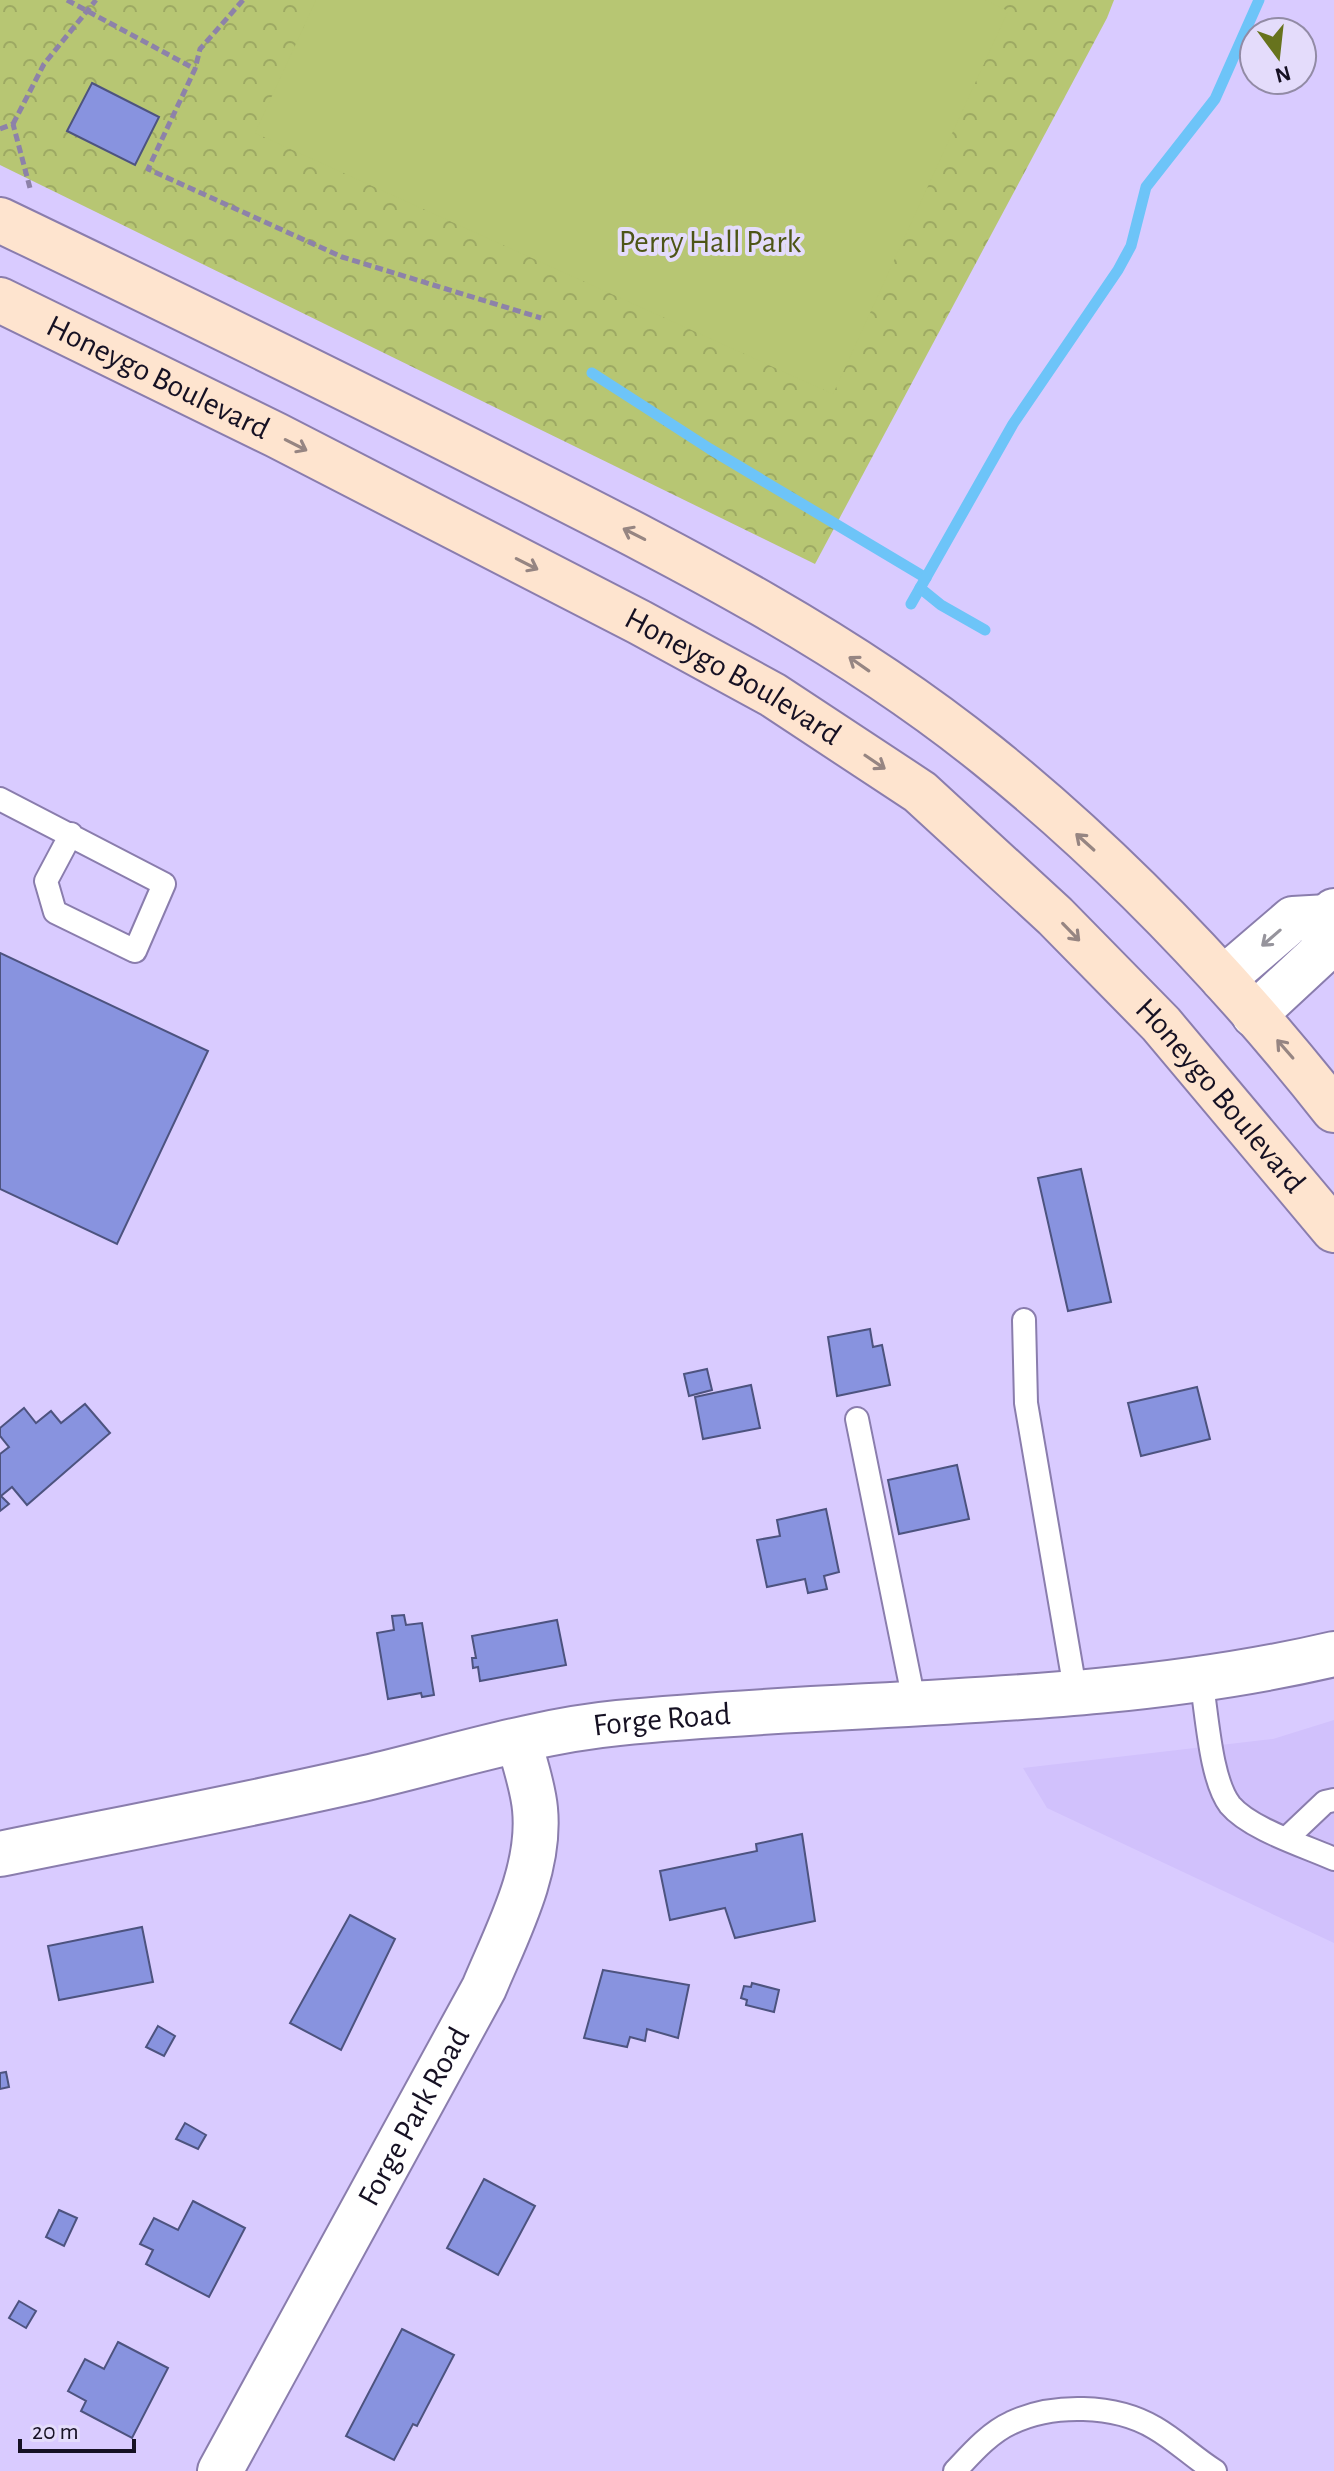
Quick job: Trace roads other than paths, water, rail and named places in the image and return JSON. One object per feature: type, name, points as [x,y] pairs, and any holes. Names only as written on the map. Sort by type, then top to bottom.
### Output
[{"type":"main road","points":[[16,207],[305,367],[653,544],[817,634],[987,754],[1128,881],[1223,979],[1334,1110]]},
{"type":"main road","name":"Honeygo Boulevard","points":[[0,300],[276,435],[639,622],[773,695],[920,792],[1055,916],[1161,1024],[1334,1230]]},
{"type":"street","points":[[1223,979],[1293,919],[1331,914],[1322,952],[1254,1015]]},
{"type":"street","name":"Forge Road","points":[[0,1854],[226,1810],[519,1742],[615,1723],[914,1701],[1076,1695],[1258,1672],[1334,1654]]},
{"type":"street","name":"Forge Park Road","points":[[220,2471],[484,1988],[519,1903],[535,1841],[535,1819],[519,1742]]},
{"type":"lane","points":[[0,799],[71,834],[164,884],[135,951],[55,912],[46,881],[71,834]]},
{"type":"lane","points":[[1024,1320],[1026,1403],[1076,1695]]},
{"type":"lane","points":[[857,1419],[914,1701]]},
{"type":"lane","points":[[1201,1679],[1216,1768],[1229,1804],[1248,1820],[1334,1859]]},
{"type":"lane","points":[[1287,1838],[1325,1802],[1334,1800]]},
{"type":"lane","points":[[955,2471],[981,2444],[1011,2423],[1083,2409],[1118,2414],[1153,2427],[1215,2471]]},
{"type":"waterway","points":[[911,604],[1013,424],[1118,270],[1131,246],[1146,187],[1215,99],[1259,0]]},
{"type":"waterway","points":[[592,373],[710,449],[926,578]]},
{"type":"waterway","points":[[920,588],[941,605],[985,630]]},
{"type":"park label","name":"Perry Hall Park","points":[[710,242]]}]
